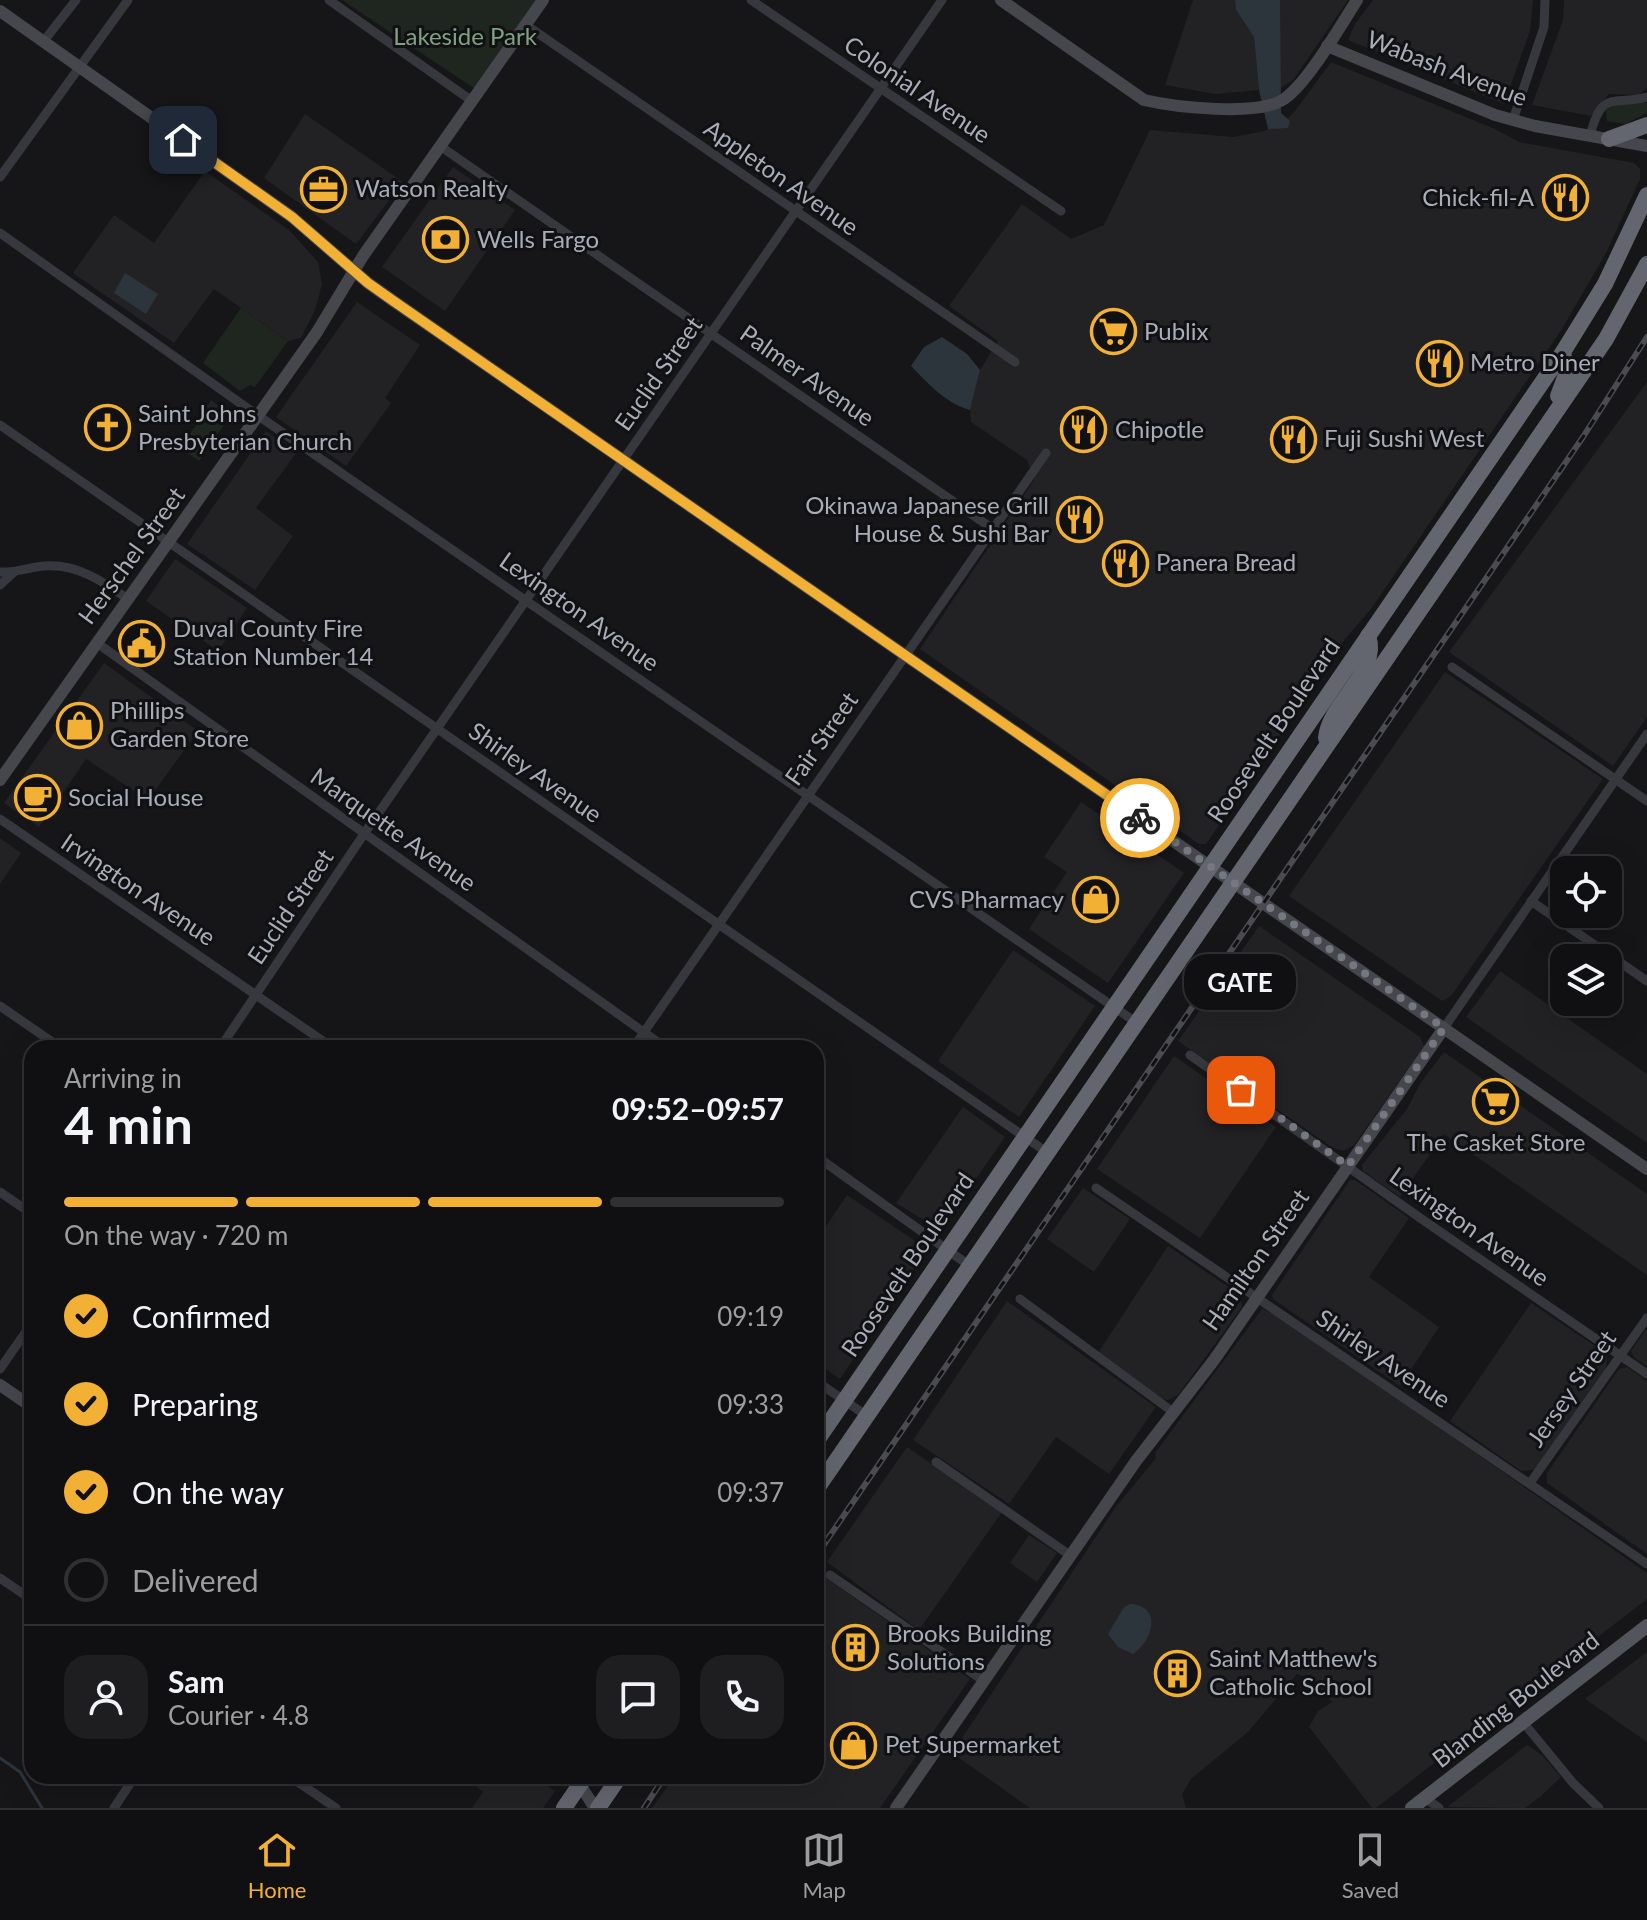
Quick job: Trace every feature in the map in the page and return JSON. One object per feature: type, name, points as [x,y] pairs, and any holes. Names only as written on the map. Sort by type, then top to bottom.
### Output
[{"type":"highway","points":[[1609,139],[1647,125]]},
{"type":"highway","name":"Roosevelt Boulevard","points":[[824,1430],[1563,352],[1605,284],[1647,195]]},
{"type":"highway","points":[[824,1478],[1606,339],[1647,264]]},
{"type":"highway","points":[[1550,420],[1567,372],[1563,352],[1581,350],[1606,339]]},
{"type":"highway","points":[[1325,748],[1326,731],[1368,661],[1372,648],[1368,636]]},
{"type":"highway","points":[[564,1808],[576,1784]]},
{"type":"highway","points":[[597,1808],[614,1784]]},
{"type":"main road","name":"Herschel Street","points":[[0,780],[259,416],[440,146],[543,0]]},
{"type":"main road","points":[[1001,0],[1144,100],[1225,109],[1261,107],[1281,102],[1308,72],[1357,0]]},
{"type":"main road","points":[[0,11],[292,217],[392,300],[1647,1169]]},
{"type":"main road","name":"Wabash Avenue","points":[[1327,46],[1513,120],[1647,146]]},
{"type":"main road","name":"Hamilton Street","points":[[896,1808],[1173,1412],[1214,1360],[1444,1028]]},
{"type":"main road","points":[[0,1385],[24,1402]]},
{"type":"main road","name":"Blanding Boulevard","points":[[1412,1808],[1647,1626]]},
{"type":"main road","points":[[581,1784],[597,1808]]},
{"type":"street","points":[[43,42],[76,0]]},
{"type":"street","points":[[0,177],[128,0]]},
{"type":"street","points":[[329,0],[472,101]]},
{"type":"street","name":"Colonial Avenue","points":[[751,0],[1061,211]]},
{"type":"street","name":"Euclid Street","points":[[225,1040],[364,834],[942,0]]},
{"type":"street","points":[[1513,120],[1544,27],[1545,0]]},
{"type":"street","name":"Appleton Avenue","points":[[526,25],[1015,362]]},
{"type":"street","points":[[1590,136],[1602,106],[1611,100],[1647,97]]},
{"type":"street","name":"Palmer Avenue","points":[[440,146],[993,529]]},
{"type":"street","name":"Lexington Avenue","points":[[0,233],[259,416],[1137,1023]]},
{"type":"street","name":"Shirley Avenue","points":[[0,425],[1048,1153]]},
{"type":"street","name":"Fair Street","points":[[638,1040],[1046,453]]},
{"type":"street","points":[[0,572],[49,566],[75,569],[128,599]]},
{"type":"street","points":[[0,585],[14,572]]},
{"type":"street","name":"Marquette Avenue","points":[[97,643],[655,1040]]},
{"type":"street","points":[[1452,667],[1647,801]]},
{"type":"street","name":"Hamilton Street","points":[[1444,1028],[1647,734]]},
{"type":"street","name":"Irvington Avenue","points":[[0,819],[321,1040]]},
{"type":"street","points":[[1531,901],[1647,981]]},
{"type":"street","points":[[0,1006],[49,1040]]},
{"type":"street","name":"Lexington Avenue","points":[[1190,1055],[1647,1374]]},
{"type":"street","points":[[824,1162],[970,1266]]},
{"type":"street","name":"Shirley Avenue","points":[[1096,1188],[1647,1564]]},
{"type":"street","points":[[0,1192],[24,1208]]},
{"type":"street","points":[[1020,1299],[1173,1412]]},
{"type":"street","name":"Jersey Street","points":[[1530,1483],[1647,1318]]},
{"type":"street","points":[[0,1369],[24,1334]]},
{"type":"street","points":[[824,1386],[867,1416]]},
{"type":"street","points":[[936,1462],[1071,1556]]},
{"type":"street","points":[[830,1575],[984,1681]]},
{"type":"street","points":[[0,1578],[24,1594]]},
{"type":"street","points":[[1523,1722],[1566,1775],[1599,1808]]},
{"type":"street","points":[[114,1808],[130,1784]]},
{"type":"street","points":[[301,1784],[336,1808]]},
{"type":"street","points":[[1425,1798],[1439,1808]]},
{"type":"shaded area","points":[[1193,0],[1235,0],[1236,10],[1254,37],[1259,90],[1215,94],[1165,85]]},
{"type":"shaded area","points":[[1235,0],[1280,0],[1281,113],[1290,121],[1288,128],[1268,129],[1259,90],[1254,37],[1236,10]]},
{"type":"shaded area","points":[[1280,0],[1348,0],[1293,80],[1279,89]]},
{"type":"shaded area","points":[[1373,0],[1533,0],[1530,31],[1504,104],[1348,40],[1355,24]]},
{"type":"shaded area","points":[[1564,0],[1647,0],[1647,88],[1638,95],[1609,94],[1591,116],[1532,105],[1563,20]]},
{"type":"shaded area","points":[[1331,62],[1495,129],[1519,142],[1634,163],[1640,169],[1640,179],[1606,253],[1562,329],[1206,844],[1199,844],[920,649],[1034,480],[1027,460],[971,422],[970,410],[980,370],[998,341],[949,306],[1022,204],[1071,239],[1104,225],[1150,130],[1234,137],[1264,131],[1283,123],[1295,111]]},
{"type":"shaded area","points":[[305,114],[403,182],[356,244],[264,178]]},
{"type":"shaded area","points":[[453,167],[515,210],[445,311],[382,267]]},
{"type":"shaded area","points":[[205,171],[289,230],[318,262],[322,284],[315,310],[301,338],[288,341],[214,289],[174,343],[73,273],[114,215],[154,243]]},
{"type":"shaded area","points":[[125,273],[158,294],[146,314],[114,293]]},
{"type":"shaded area","points":[[357,302],[420,345],[385,398],[391,403],[346,466],[276,417]]},
{"type":"shaded area","points":[[942,337],[967,354],[980,370],[970,410],[945,398],[911,366],[924,347]]},
{"type":"shaded area","points":[[1647,382],[1647,717],[1613,766],[1449,652]]},
{"type":"shaded area","points":[[266,431],[296,453],[256,508],[293,536],[255,590],[187,544]]},
{"type":"shaded area","points":[[175,559],[247,608],[218,651],[146,601]]},
{"type":"shaded area","points":[[104,663],[198,731],[148,800],[86,759],[39,827],[4,803]]},
{"type":"shaded area","points":[[1445,672],[1603,779],[1451,996],[1442,1001],[1289,896]]},
{"type":"shaded area","points":[[1081,802],[1184,873],[1108,983],[1029,929],[1067,872],[1044,857]]},
{"type":"shaded area","points":[[0,838],[21,853],[0,884]]},
{"type":"shaded area","points":[[1259,926],[1420,1037],[1424,1046],[1354,1145],[1344,1151],[1333,1148],[1178,1041]]},
{"type":"shaded area","points":[[1013,950],[1095,1006],[1019,1117],[938,1061]]},
{"type":"shaded area","points":[[1500,971],[1550,1006],[1550,1016],[1564,1016],[1647,1074],[1647,1143],[1466,1017]]},
{"type":"shaded area","points":[[1444,1052],[1647,1194],[1647,1275],[1444,1134],[1400,1197],[1363,1171],[1362,1165],[1407,1109],[1421,1082]]},
{"type":"shaded area","points":[[1174,1056],[1276,1127],[1200,1238],[1097,1169]]},
{"type":"shaded area","points":[[963,1107],[1005,1137],[940,1230],[896,1203]]},
{"type":"shaded area","points":[[1350,1180],[1355,1180],[1409,1218],[1369,1277],[1439,1327],[1400,1386],[1273,1299],[1272,1295]]},
{"type":"shaded area","points":[[1083,1188],[1130,1219],[1094,1272],[1047,1239]]},
{"type":"shaded area","points":[[847,1195],[927,1249],[840,1379],[824,1368],[824,1229]]},
{"type":"shaded area","points":[[1168,1246],[1240,1295],[1242,1307],[1178,1395],[1168,1400],[1160,1398],[1098,1353]]},
{"type":"shaded area","points":[[1007,1301],[1156,1407],[1109,1474],[1056,1437],[1009,1504],[913,1440]]},
{"type":"shaded area","points":[[1531,1303],[1607,1354],[1606,1370],[1534,1470],[1521,1471],[1450,1421]]},
{"type":"shaded area","points":[[1262,1309],[1280,1316],[1647,1573],[1647,1599],[1376,1808],[1372,1808],[1309,1727],[1318,1711],[1332,1702],[1313,1680],[1297,1674],[1248,1732],[1191,1779],[1182,1794],[1186,1808],[1030,1808],[952,1753],[1115,1508],[1156,1458],[1155,1453]]},
{"type":"shaded area","points":[[1647,1328],[1647,1367],[1631,1351]]},
{"type":"shaded area","points":[[1627,1367],[1647,1381],[1647,1554],[1547,1483],[1547,1473],[1619,1369]]},
{"type":"shaded area","points":[[907,1447],[1002,1512],[919,1630],[827,1562]]},
{"type":"shaded area","points":[[1029,1535],[1057,1553],[1037,1582],[1010,1563]]},
{"type":"shaded area","points":[[824,1577],[970,1679],[880,1808],[652,1808],[669,1784],[824,1784]]},
{"type":"shaded area","points":[[1131,1604],[1141,1606],[1151,1618],[1145,1641],[1133,1654],[1118,1647],[1108,1634],[1124,1607]]},
{"type":"shaded area","points":[[1647,1652],[1647,1742],[1585,1699]]},
{"type":"shaded area","points":[[1527,1745],[1542,1755],[1561,1777],[1540,1797],[1525,1808],[1447,1807]]},
{"type":"shaded area","points":[[479,1784],[545,1784],[555,1791],[543,1808],[472,1808],[483,1792],[477,1787]]},
{"type":"green space","name":"Lakeside Park","points":[[342,0],[537,0],[475,89]]},
{"type":"green space","points":[[1615,103],[1647,103],[1647,113],[1625,124],[1607,121],[1606,110]]},
{"type":"green space","points":[[241,308],[288,341],[255,387],[250,385],[240,391],[203,363]]},
{"type":"green space","points":[[211,400],[230,416],[199,461],[179,447]]},
{"type":"waterway","points":[[0,1758],[24,1779]]},
{"type":"waterway","points":[[27,1784],[42,1808]]},
{"type":"railway","points":[[824,1544],[1583,437],[1647,337]]},
{"type":"railway","points":[[644,1808],[660,1784]]},
{"type":"way so far","points":[[1140,818],[1444,1028],[1348,1166],[1241,1090]]},
{"type":"place","name":"Watson Realty","points":[[324,189]]},
{"type":"place","name":"Chick-fil-A","points":[[1565,198]]},
{"type":"place","name":"Wells Fargo","points":[[446,240]]},
{"type":"place","name":"Publix","points":[[1113,332]]},
{"type":"place","name":"Metro Diner","points":[[1439,363]]},
{"type":"place","name":"Saint Johns Presbyterian Church","points":[[107,428]]},
{"type":"place","name":"Chipotle","points":[[1084,430]]},
{"type":"place","name":"Fuji Sushi West","points":[[1293,439]]},
{"type":"place","name":"Okinawa Japanese Grill House & Sushi Bar","points":[[1080,520]]},
{"type":"place","name":"Panera Bread","points":[[1125,563]]},
{"type":"place","name":"Duval County Fire Station Number 14","points":[[142,643]]},
{"type":"place","name":"Phillips Garden Store","points":[[79,725]]},
{"type":"place","name":"Social House","points":[[37,798]]},
{"type":"place","name":"CVS Pharmacy","points":[[1095,900]]},
{"type":"place","name":"GATE","points":[[1241,1090]]},
{"type":"place","name":"The Casket Store","points":[[1496,1101]]},
{"type":"place","name":"Brooks Building Solutions","points":[[856,1648]]},
{"type":"place","name":"Saint Matthew's Catholic School","points":[[1178,1673]]},
{"type":"place","name":"Pet Supermarket","points":[[854,1745]]},
{"type":"route","points":[[183,140],[292,217],[368,283],[1140,818]]}]
